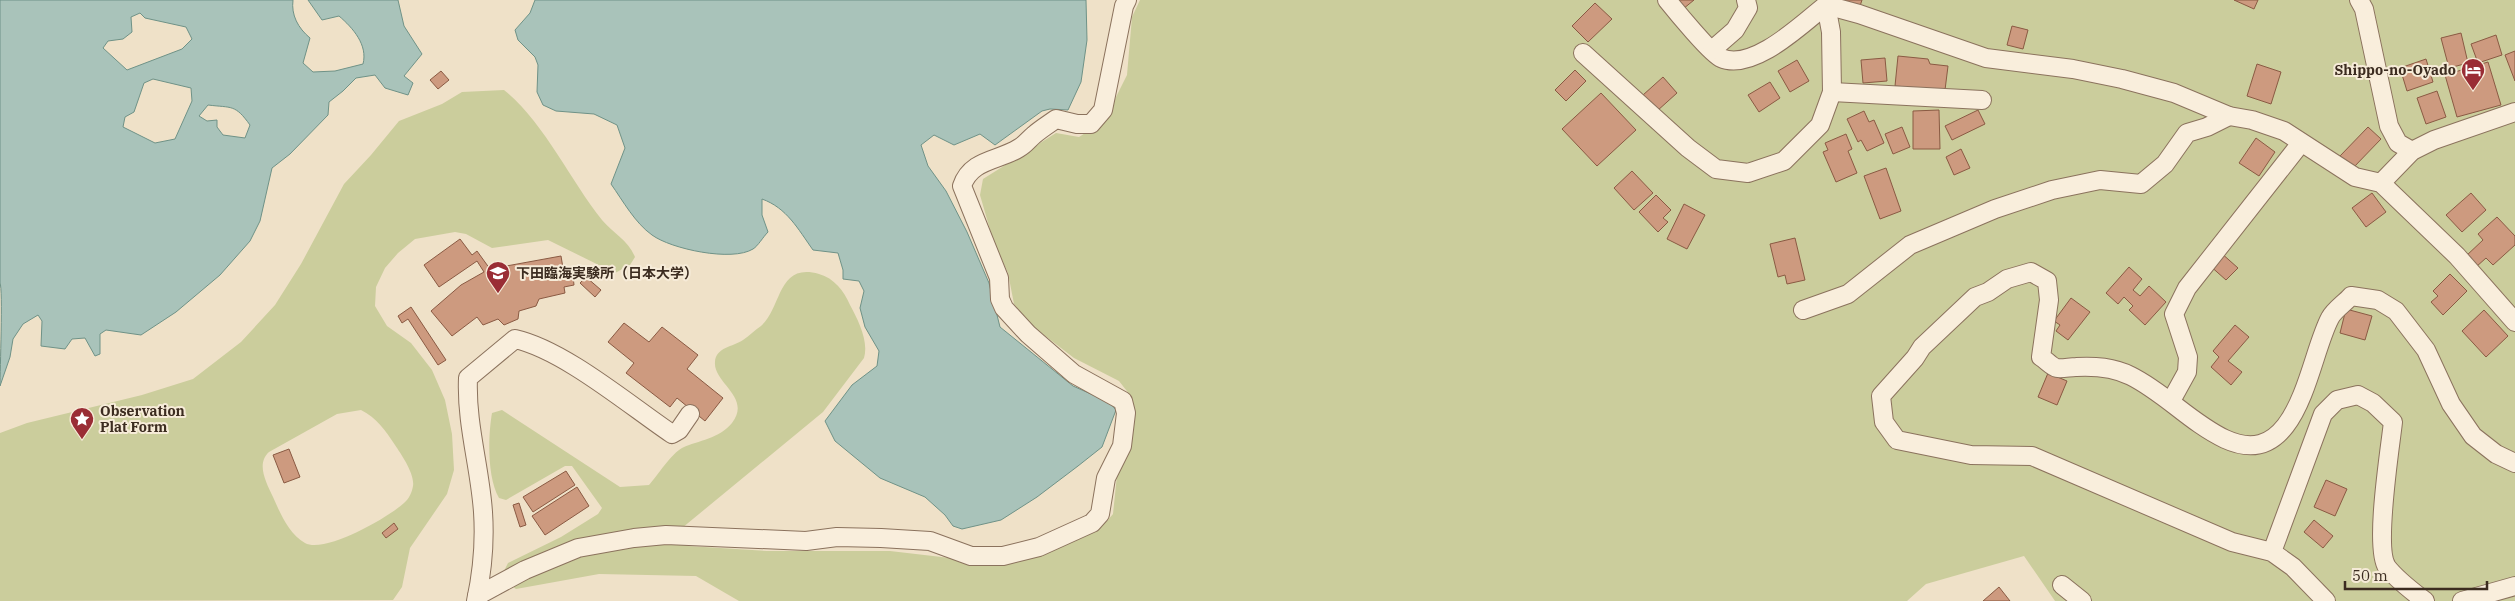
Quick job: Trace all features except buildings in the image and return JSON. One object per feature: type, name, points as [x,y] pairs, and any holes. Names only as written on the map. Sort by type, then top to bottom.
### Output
[{"type":"street","points":[[476,598],[525,570],[578,548],[634,538],[666,535],[806,541],[837,537],[881,538],[930,541],[972,556],[1003,556],[1040,547],[1092,522],[1100,514],[1106,478],[1122,446],[1126,413],[1123,401],[1074,374],[1028,334],[1004,308],[1000,299],[999,278],[962,186],[965,177],[971,170],[980,164],[1020,148],[1034,134],[1056,119],[1077,124],[1091,124],[1098,117],[1103,110],[1124,6],[1127,0]]},
{"type":"street","points":[[1666,0],[1719,58],[1734,62],[1751,59],[1782,39],[1826,5]]},
{"type":"street","points":[[1712,50],[1735,30],[1748,8],[1746,0]]},
{"type":"street","points":[[2360,0],[2364,9],[2389,126],[2398,143],[2412,152]]},
{"type":"street","points":[[1584,53],[1688,148],[1716,169],[1748,173],[1784,161],[1820,125],[1832,92],[1831,32],[1826,5]]},
{"type":"street","points":[[1826,5],[1859,14],[1986,58],[2073,69],[2122,79],[2174,93],[2229,116],[2252,120],[2284,131],[2355,177],[2381,183],[2457,256],[2515,322]]},
{"type":"street","points":[[1832,92],[1982,100]]},
{"type":"street","points":[[2381,183],[2412,152],[2434,140],[2515,112]]},
{"type":"street","points":[[1802,310],[1848,294],[1910,245],[1995,210],[2052,190],[2100,180],[2141,184],[2165,164],[2187,133],[2207,127],[2229,116]]},
{"type":"street","points":[[2171,401],[2187,372],[2188,357],[2174,314],[2187,288],[2301,142]]},
{"type":"street","points":[[2326,601],[2293,567],[2272,552],[2232,542],[2032,456],[1971,455],[1897,440],[1884,422],[1881,396],[1915,358],[1922,347],[1975,297],[1988,292],[2007,279],[2031,272],[2047,281],[2049,300],[2041,357],[2057,368],[2101,366],[2130,375],[2171,401],[2204,428],[2227,440],[2244,446],[2263,443],[2287,426],[2310,380],[2330,317],[2351,296],[2378,300],[2396,311],[2426,350],[2451,404],[2473,436],[2496,454],[2515,463]]},
{"type":"street","points":[[476,598],[483,552],[483,512],[467,402],[468,378],[515,339],[532,343],[568,362],[672,434],[678,430],[690,414]]},
{"type":"street","points":[[2272,552],[2323,414],[2337,400],[2358,395],[2373,403],[2392,422],[2382,530],[2382,553],[2386,567],[2425,601]]},
{"type":"street","points":[[2062,585],[2082,601]]},
{"type":"street","points":[[2462,601],[2515,586]]},
{"type":"green space","points":[[1140,0],[2515,0],[2515,601],[2055,601],[2024,556],[1926,584],[1907,601],[739,601],[696,576],[599,574],[516,589],[509,584],[504,571],[508,563],[561,537],[598,514],[602,508],[572,466],[565,466],[506,500],[499,498],[492,479],[489,456],[492,413],[502,410],[620,487],[649,485],[669,460],[682,448],[721,433],[732,423],[737,414],[738,405],[716,370],[716,357],[722,350],[743,340],[761,326],[768,318],[788,280],[795,275],[805,272],[824,276],[838,286],[845,295],[862,331],[865,345],[864,358],[823,412],[682,528],[680,537],[688,546],[767,551],[890,551],[993,563],[1019,561],[1081,537],[1107,521],[1113,514],[1117,475],[1127,458],[1132,437],[1130,395],[1119,381],[1074,358],[1031,325],[1014,304],[1008,273],[993,240],[980,195],[983,179],[1056,133],[1079,137],[1104,121],[1127,75],[1132,17]]},
{"type":"green space","points":[[504,90],[518,103],[544,134],[602,220],[624,241],[635,257],[630,265],[615,273],[548,240],[492,248],[466,234],[455,232],[415,239],[398,253],[385,268],[376,287],[375,306],[387,326],[411,343],[432,370],[445,400],[452,434],[454,470],[447,494],[410,548],[402,587],[393,600],[0,601],[0,433],[27,423],[142,395],[193,379],[241,342],[275,305],[301,264],[344,184],[399,121],[442,104],[462,92]],"holes":[[[361,410],[367,413],[384,429],[407,464],[413,481],[410,495],[406,501],[385,517],[341,539],[314,545],[305,543],[290,529],[279,510],[264,473],[263,462],[265,457],[269,452],[337,414]]]},
{"type":"water","points":[[0,0],[293,0],[293,11],[296,21],[310,38],[303,63],[313,72],[335,71],[363,64],[364,57],[358,37],[349,26],[339,16],[322,20],[308,0],[398,0],[404,26],[422,54],[404,76],[413,83],[408,95],[385,88],[375,75],[356,78],[329,102],[328,115],[290,154],[272,168],[260,221],[250,241],[220,275],[176,312],[141,335],[106,330],[100,334],[100,354],[95,356],[85,338],[72,339],[65,349],[41,346],[42,321],[38,315],[23,324],[13,339],[10,357],[0,386]],"holes":[[[140,13],[145,18],[186,27],[192,39],[182,49],[127,70],[103,48],[108,41],[123,39],[132,32],[131,17]],[[153,79],[191,88],[192,101],[175,139],[155,143],[123,127],[125,117],[134,112],[144,83]],[[208,105],[228,107],[240,113],[250,125],[245,138],[223,135],[217,127],[217,120],[207,121],[199,116]]]},
{"type":"water","points":[[535,0],[1086,0],[1087,40],[1081,82],[1068,110],[1050,109],[1042,111],[995,145],[980,134],[954,145],[934,135],[921,145],[928,166],[946,191],[967,232],[989,283],[1000,327],[1073,386],[1109,402],[1116,410],[1102,447],[1037,497],[1001,520],[962,529],[953,526],[945,515],[925,497],[880,478],[835,441],[825,421],[852,385],[877,366],[879,351],[865,327],[860,308],[864,291],[859,281],[843,279],[843,270],[838,253],[813,250],[785,214],[771,203],[762,199],[762,215],[768,232],[755,248],[743,253],[717,254],[687,249],[661,240],[646,230],[611,184],[625,148],[617,125],[594,114],[556,111],[543,105],[537,92],[538,65],[535,57],[518,40],[515,30],[530,13]]},
{"type":"place","name":"Shippo-no-Oyado","points":[[2473,91]]},
{"type":"place","name":"下田臨海実験所（日本大学）","points":[[498,294]]},
{"type":"place","name":"Observation Plat Form","points":[[82,440]]}]
